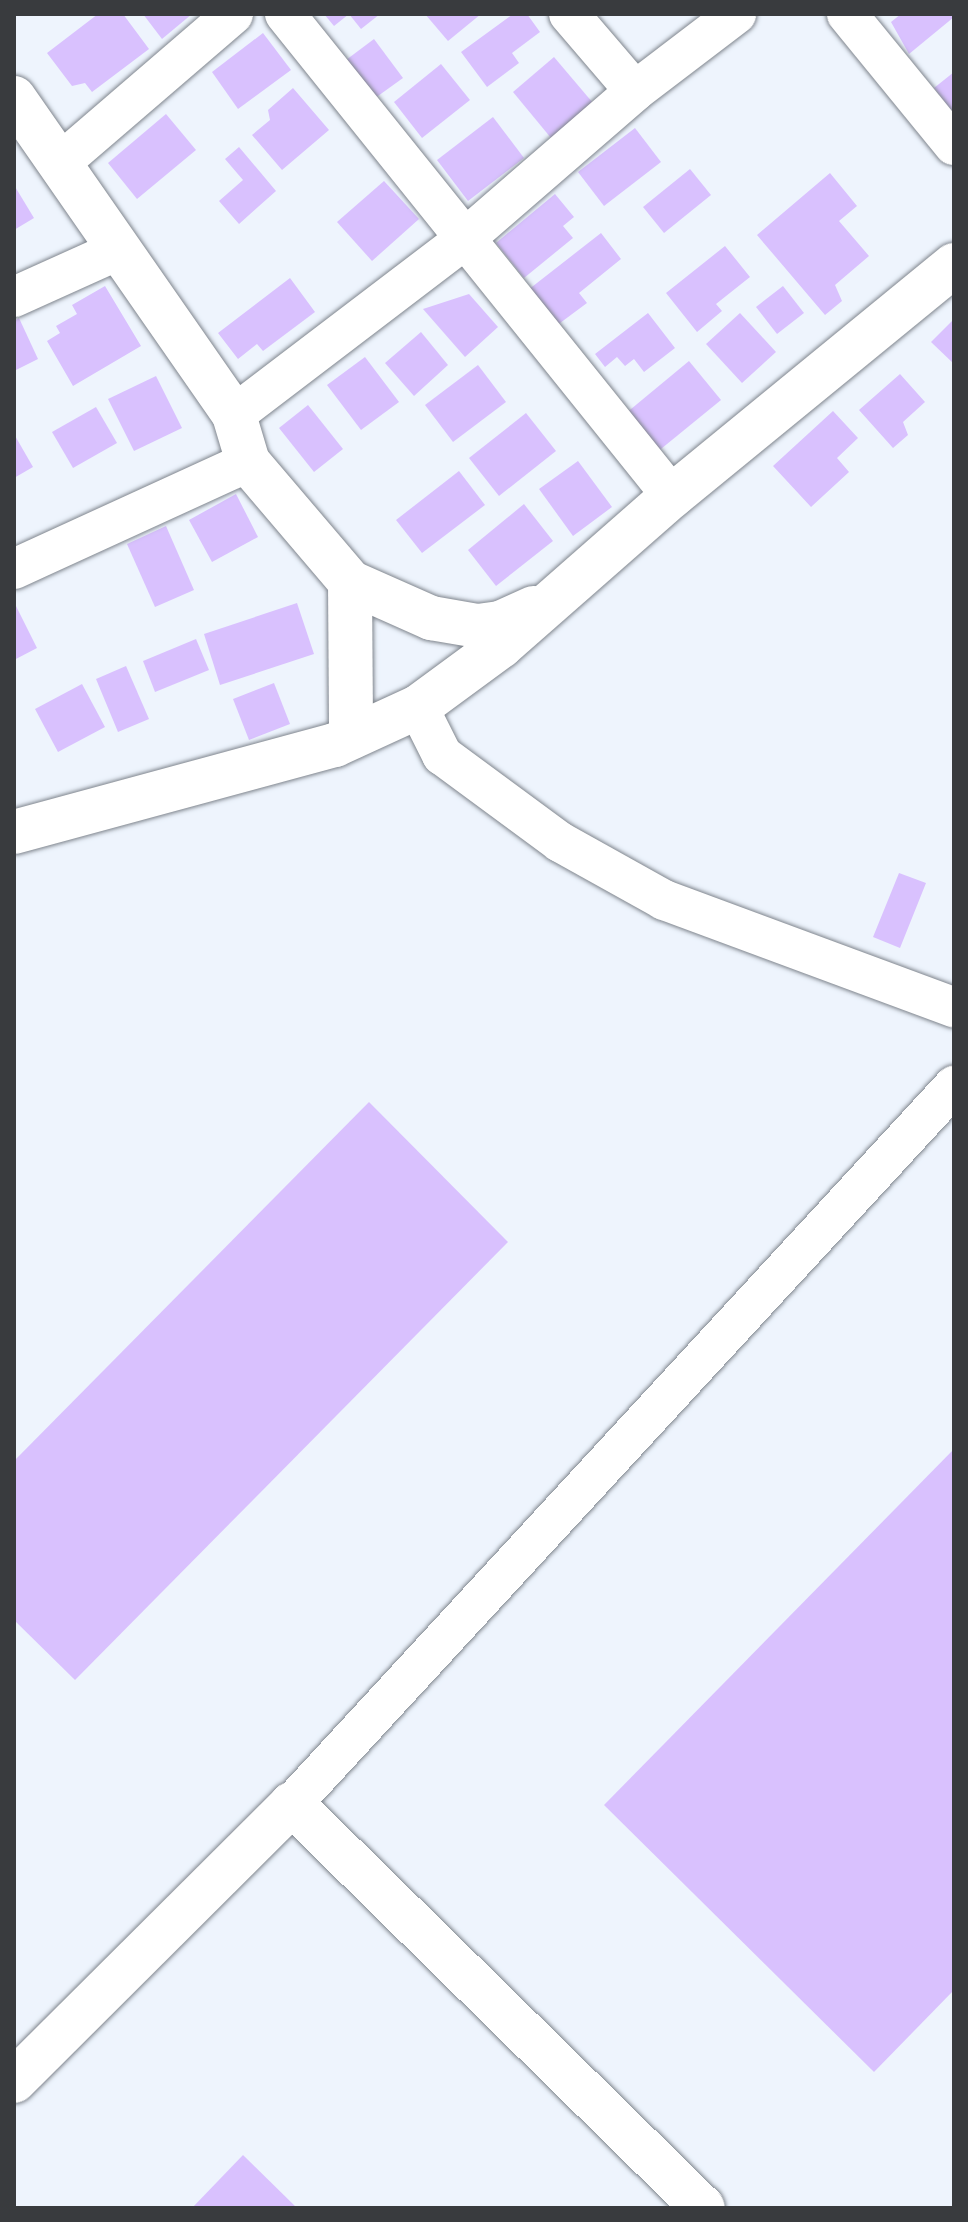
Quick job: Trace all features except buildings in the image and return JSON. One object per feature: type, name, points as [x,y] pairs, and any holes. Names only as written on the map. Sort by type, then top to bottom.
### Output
[{"type":"street","points":[[60,163],[233,14]]},
{"type":"street","points":[[285,14],[462,241],[672,496]]},
{"type":"street","points":[[569,14],[635,91]]},
{"type":"street","points":[[234,415],[462,241],[635,91],[736,14]]},
{"type":"street","points":[[847,14],[954,145]]},
{"type":"street","points":[[14,98],[116,251],[234,415],[248,462],[350,582],[431,618],[478,626],[500,623],[561,595]]},
{"type":"street","points":[[14,297],[116,251]]},
{"type":"street","points":[[14,832],[351,737],[418,707],[561,595],[672,496],[954,265]]},
{"type":"street","points":[[14,569],[248,462]]},
{"type":"street","points":[[350,582],[351,737]]},
{"type":"street","points":[[418,707],[442,755],[560,842],[651,893],[954,1007]]},
{"type":"street","points":[[14,2081],[292,1804],[954,1086]]},
{"type":"street","points":[[292,1804],[703,2208]]}]
